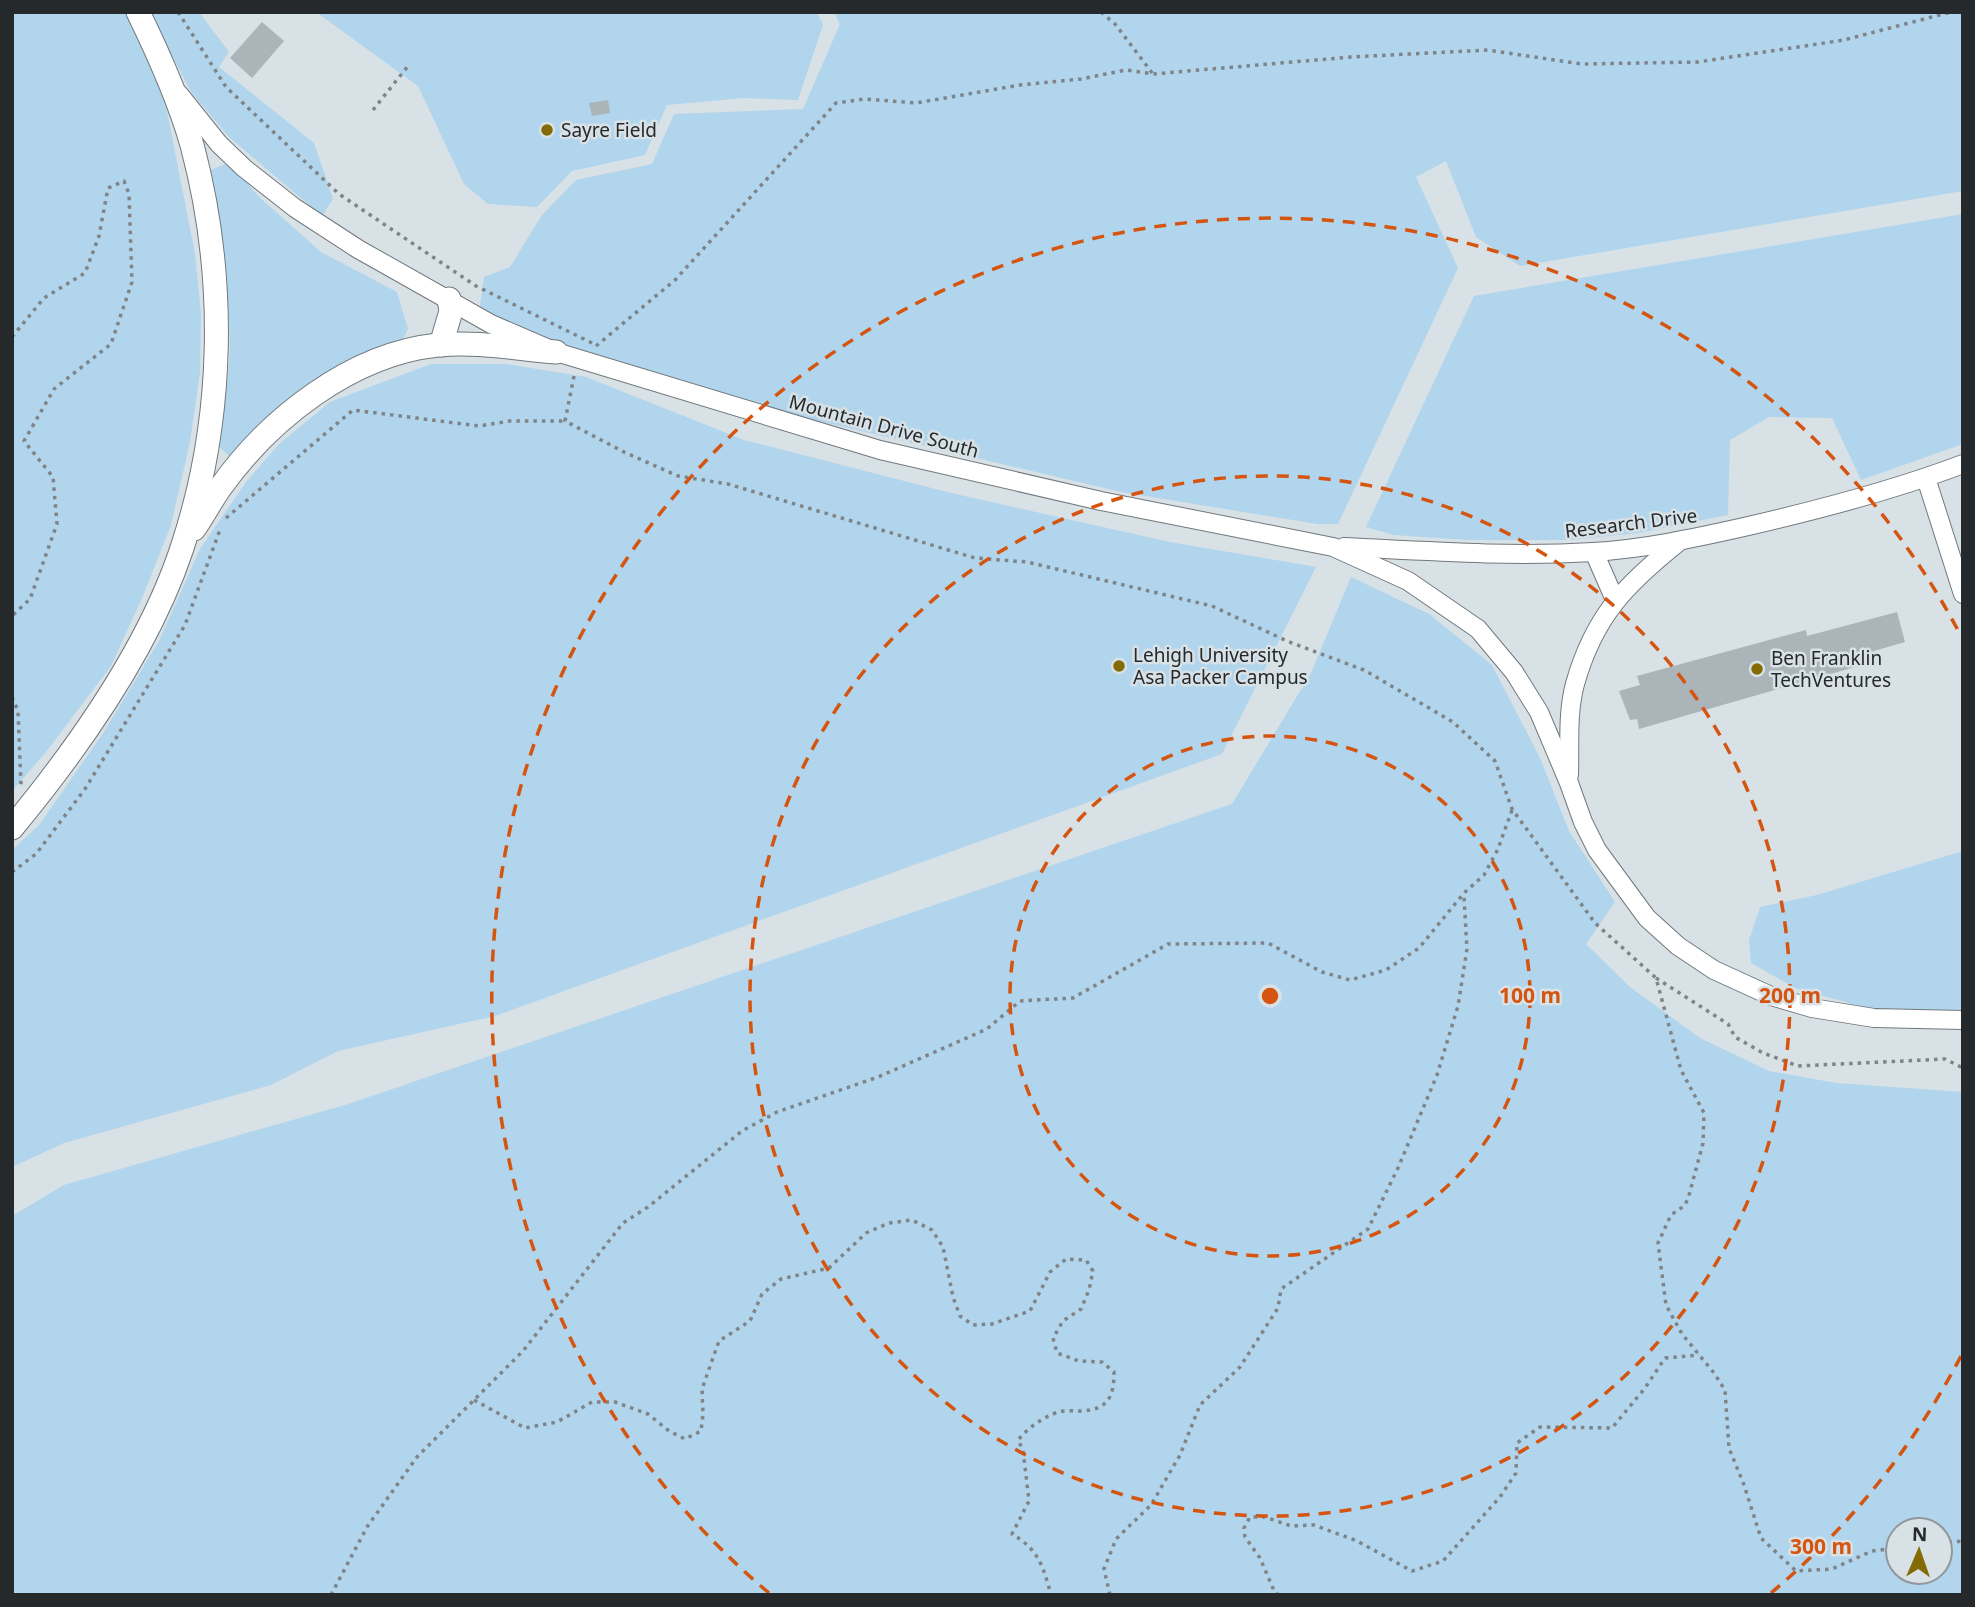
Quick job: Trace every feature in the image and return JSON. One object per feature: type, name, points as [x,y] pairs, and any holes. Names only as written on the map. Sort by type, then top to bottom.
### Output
[{"type":"street","points":[[138,12],[171,83],[191,143],[206,213],[212,259],[216,386],[199,478],[182,549]]},
{"type":"street","name":"Mountain Drive South","points":[[171,83],[219,144],[276,194],[358,249],[491,324],[556,352],[880,450],[1101,501],[1333,547],[1408,581],[1478,628],[1514,672],[1539,712],[1597,850],[1647,918],[1678,946],[1714,970],[1771,996],[1812,1008],[1874,1018],[1963,1020]]},
{"type":"street","points":[[441,345],[451,311],[449,299]]},
{"type":"street","points":[[12,828],[86,734],[132,656],[182,549],[220,488],[286,416],[363,366],[417,348],[477,345],[556,352]]},
{"type":"street","name":"Research Drive","points":[[1333,547],[1478,553],[1594,552],[1680,541],[1817,511],[1963,464]]},
{"type":"street","points":[[1926,478],[1963,594]]},
{"type":"street","name":"Mountain Drive South","points":[[1569,783],[1574,686],[1598,625],[1615,600],[1644,570],[1680,541]]},
{"type":"street","points":[[1594,552],[1615,600]]},
{"type":"path","points":[[178,12],[226,87],[339,194],[476,285],[597,345]]},
{"type":"path","points":[[1101,12],[1115,24],[1153,74]]},
{"type":"path","points":[[373,110],[408,66]]},
{"type":"path","points":[[12,337],[44,298],[85,273],[99,236],[108,188],[124,181],[129,194],[132,282],[111,344],[54,389],[24,441],[53,477],[57,524],[30,599],[12,615]]},
{"type":"path","points":[[12,872],[36,854],[85,789],[185,625],[223,521],[354,410],[480,426],[510,421],[565,421]]},
{"type":"path","points":[[12,697],[18,711],[22,780],[19,792]]},
{"type":"path","points":[[331,1595],[367,1527],[417,1457],[523,1351],[624,1223],[648,1207],[742,1131],[776,1112],[878,1077],[987,1029],[1020,1001],[1073,998],[1168,944],[1268,943],[1322,972],[1350,980],[1386,970],[1419,948],[1484,875],[1498,849],[1512,809]]},
{"type":"path","points":[[1110,1595],[1104,1569],[1116,1539],[1151,1505],[1180,1455],[1200,1405],[1240,1367],[1278,1308],[1281,1289],[1368,1229],[1398,1168],[1437,1075],[1454,1017],[1467,949],[1464,897]]},
{"type":"path","points":[[1656,978],[1728,1024],[1735,1037],[1763,1053],[1798,1066],[1945,1059],[1963,1068]]},
{"type":"path","points":[[474,1399],[525,1428],[557,1422],[592,1402],[615,1402],[648,1414],[668,1431],[685,1440],[701,1431],[702,1389],[719,1341],[750,1321],[762,1294],[781,1279],[829,1268],[866,1233],[889,1223],[912,1220],[932,1230],[943,1247],[953,1297],[960,1316],[973,1325],[992,1324],[1030,1311],[1050,1272],[1066,1259],[1086,1260],[1093,1271],[1081,1309],[1063,1321],[1053,1338],[1057,1353],[1079,1361],[1102,1362],[1114,1372],[1114,1391],[1104,1405],[1088,1410],[1060,1411],[1031,1425],[1018,1440],[1023,1450],[1029,1501],[1012,1534],[1029,1544],[1042,1563],[1051,1595]]},
{"type":"path","points":[[1279,1595],[1275,1593],[1259,1558],[1245,1537],[1244,1528],[1250,1517],[1265,1517],[1291,1526],[1314,1525],[1357,1541],[1412,1571],[1443,1561],[1500,1497],[1516,1473],[1517,1443],[1540,1427],[1612,1428],[1645,1388],[1665,1358],[1699,1355]]},
{"type":"shaded area","points":[[12,12],[126,12],[165,101],[195,254],[201,314],[200,372],[190,442],[171,525],[143,596],[111,666],[46,752],[12,791]]},
{"type":"shaded area","points":[[148,12],[199,12],[229,52],[219,67],[314,143],[333,199],[322,216],[229,137],[192,93]]},
{"type":"shaded area","name":"Sayre Field","points":[[316,12],[817,12],[823,25],[798,100],[743,98],[667,105],[645,155],[572,171],[537,207],[488,204],[464,184],[418,86]]},
{"type":"shaded area","points":[[834,12],[1963,12],[1963,191],[1520,266],[1476,237],[1446,161],[1416,177],[1458,268],[1338,524],[1317,524],[1121,492],[819,421],[599,357],[495,318],[480,306],[484,277],[510,267],[542,215],[576,180],[652,164],[674,114],[803,109],[840,24]]},
{"type":"shaded area","points":[[230,162],[258,196],[321,252],[397,292],[408,329],[398,348],[235,461],[217,445],[230,350],[228,299],[206,172]]},
{"type":"shaded area","points":[[1963,214],[1963,444],[1861,480],[1832,418],[1769,417],[1730,440],[1728,515],[1638,533],[1570,540],[1468,540],[1393,535],[1366,527],[1474,296]]},
{"type":"shaded area","points":[[431,364],[506,364],[586,377],[744,440],[951,493],[1170,542],[1316,567],[1222,754],[495,1016],[338,1051],[271,1085],[64,1143],[12,1167],[12,850],[39,825],[102,735],[159,641],[200,549],[246,482],[279,444],[330,402]]},
{"type":"shaded area","points":[[1351,577],[1429,614],[1492,665],[1540,758],[1569,831],[1615,902],[1586,944],[1630,987],[1700,1038],[1769,1071],[1836,1083],[1963,1092],[1963,1595],[12,1595],[12,1216],[64,1185],[345,1105],[1232,804],[1311,673]]},
{"type":"shaded area","points":[[1963,851],[1963,1010],[1952,1012],[1870,1009],[1795,988],[1751,963],[1749,940],[1760,907],[1817,895]]},
{"type":"building","points":[[262,22],[284,41],[252,78],[230,58]]},
{"type":"building","points":[[608,100],[610,113],[592,116],[589,103]]},
{"type":"building","name":"Ben Franklin TechVentures","points":[[1897,612],[1905,642],[1874,651],[1876,661],[1639,729],[1637,719],[1630,720],[1619,691],[1640,685],[1637,676],[1806,630],[1807,636]]},
{"type":"place","name":"Sayre Field","points":[[547,130]]},
{"type":"place","name":"Lehigh University Asa Packer Campus","points":[[1119,666]]},
{"type":"place","name":"Ben Franklin TechVentures","points":[[1757,669]]}]
